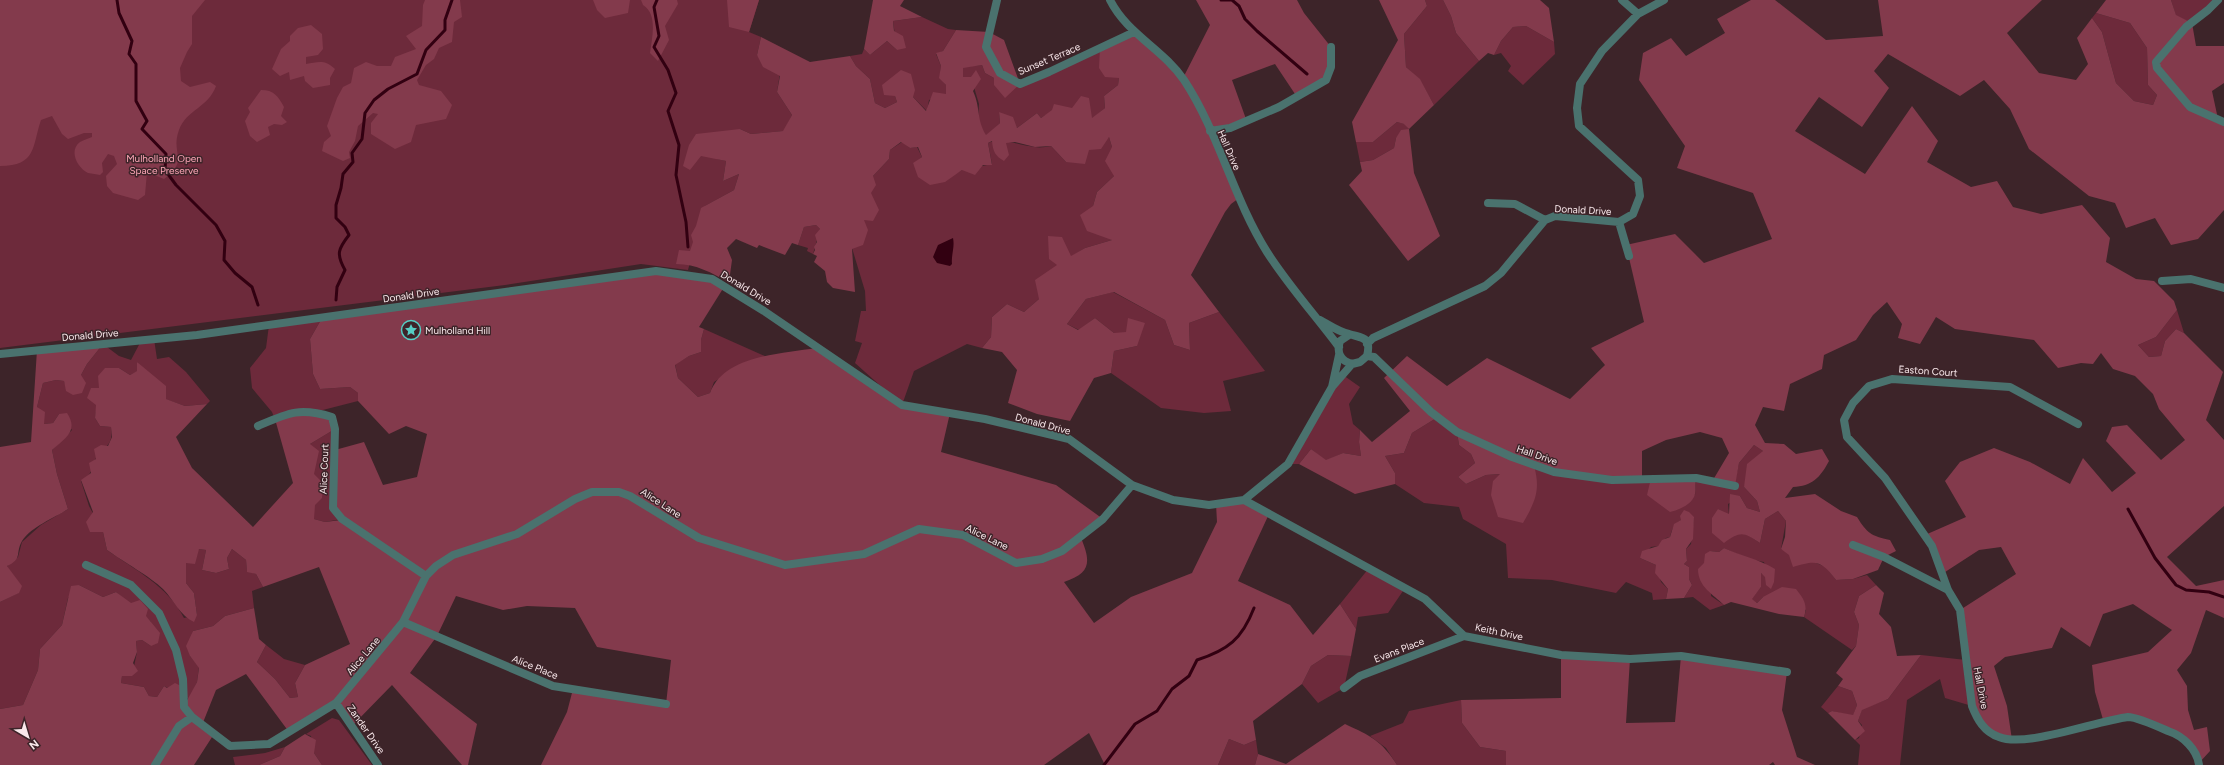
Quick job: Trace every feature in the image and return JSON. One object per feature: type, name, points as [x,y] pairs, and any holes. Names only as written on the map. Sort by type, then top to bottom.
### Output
[{"type":"street","name":"Sunset Terrace","points":[[997,0],[986,47],[1000,73],[1020,84],[1134,32]]},
{"type":"street","name":"Hall Drive","points":[[1110,0],[1134,32],[1162,55],[1183,78],[1198,104],[1239,198],[1267,252],[1318,319],[1339,351]]},
{"type":"street","points":[[1622,0],[1638,14]]},
{"type":"street","name":"Donald Drive","points":[[1367,344],[1373,338],[1485,286],[1501,273],[1545,220],[1555,216],[1619,222],[1633,214],[1640,196],[1638,180],[1579,126],[1577,108],[1580,84],[1602,51],[1638,14],[1664,0]]},
{"type":"street","points":[[2218,0],[2186,27],[2156,62],[2157,68],[2190,106],[2224,122]]},
{"type":"street","points":[[1210,131],[1230,128],[1279,107],[1326,80],[1331,67],[1331,47]]},
{"type":"street","points":[[1488,203],[1515,204],[1545,220]]},
{"type":"street","points":[[1619,222],[1629,256]]},
{"type":"street","name":"Donald Drive","points":[[0,354],[197,336],[656,271],[712,279],[764,311],[902,405],[985,419],[1069,439],[1132,485],[1173,500],[1209,505],[1244,500]]},
{"type":"street","points":[[2162,281],[2191,279],[2224,288]]},
{"type":"street","name":"Hall Drive","points":[[1318,319],[1349,335]]},
{"type":"street","points":[[1332,387],[1339,351],[1343,338],[1349,335],[1360,335],[1367,344],[1367,356],[1360,362],[1352,364],[1347,363],[1339,351]]},
{"type":"street","name":"Hall Drive","points":[[1367,356],[1374,357],[1431,412],[1457,432],[1512,458],[1554,472],[1612,480],[1696,478],[1734,486]]},
{"type":"street","points":[[1244,500],[1288,464],[1332,387],[1352,364]]},
{"type":"street","name":"Easton Court","points":[[1948,590],[1932,546],[1909,510],[1885,478],[1847,436],[1844,420],[1853,403],[1869,386],[1892,379],[2010,387],[2078,424]]},
{"type":"street","name":"Alice Court","points":[[258,426],[292,412],[315,412],[332,417],[335,429],[333,508],[342,519],[426,576]]},
{"type":"street","name":"Alice Lane","points":[[192,717],[230,746],[269,744],[336,704],[403,622],[426,576],[436,566],[453,555],[517,534],[575,499],[592,492],[619,492],[643,502],[681,529],[699,538],[785,565],[864,554],[919,530],[963,535],[1016,563],[1042,559],[1062,551],[1103,519],[1132,485]]},
{"type":"street","name":"Keith Drive","points":[[1244,500],[1425,599],[1464,636],[1561,655],[1630,659],[1681,656],[1788,672]]},
{"type":"street","points":[[1853,545],[1884,557],[1948,590]]},
{"type":"street","points":[[86,564],[131,585],[159,613],[176,650],[183,679],[184,707],[192,717],[179,726],[155,765]]},
{"type":"street","name":"Hall Drive","points":[[1948,590],[1960,610],[1972,706],[1977,720],[1987,731],[1999,738],[2027,739],[2129,717],[2176,733],[2193,748],[2199,765]]},
{"type":"street","name":"Alice Place","points":[[403,622],[553,686],[666,704]]},
{"type":"street","name":"Evans Place","points":[[1344,688],[1360,676],[1464,636]]},
{"type":"street","name":"Zander Drive","points":[[336,704],[378,765]]},
{"type":"green space","name":"Mulholland Open Space Preserve","points":[[0,0],[759,0],[749,32],[761,37],[757,55],[780,73],[777,92],[792,115],[784,131],[751,134],[740,129],[717,159],[726,161],[723,181],[739,174],[734,190],[705,206],[688,270],[641,264],[505,285],[0,348]]},
{"type":"green space","points":[[0,0],[205,0],[192,16],[192,44],[180,68],[181,81],[190,87],[210,82],[216,86],[208,99],[187,117],[179,130],[177,138],[178,161],[172,172],[164,179],[147,172],[145,195],[138,200],[113,193],[107,186],[106,176],[117,164],[114,156],[108,154],[102,163],[103,172],[100,175],[84,171],[76,159],[75,150],[76,146],[80,142],[92,137],[92,133],[84,133],[68,139],[62,134],[52,116],[41,120],[34,146],[27,158],[12,165],[0,166]]},
{"type":"green space","points":[[425,0],[460,0],[462,17],[454,22],[452,42],[439,48],[434,59],[426,65],[417,80],[419,85],[441,91],[452,105],[446,119],[416,125],[411,142],[395,149],[371,134],[371,123],[378,114],[373,113],[358,126],[355,141],[349,152],[350,158],[343,161],[322,151],[324,142],[331,136],[327,126],[337,98],[343,87],[351,83],[354,68],[366,62],[377,66],[391,66],[395,57],[416,49],[406,36],[422,26],[423,5]]},
{"type":"green space","points":[[593,0],[630,0],[628,13],[605,18],[597,10]]},
{"type":"green space","points":[[641,0],[677,0],[678,4],[665,26],[669,40],[658,61],[650,53],[653,34],[651,14],[643,5]]},
{"type":"green space","points":[[727,0],[759,0],[749,32],[729,27]]},
{"type":"green space","points":[[873,0],[904,0],[900,6],[922,17],[893,21],[894,31],[903,36],[906,48],[897,50],[887,41],[870,55],[864,49]]},
{"type":"green space","points":[[1196,0],[1297,0],[1304,13],[1331,47],[1326,80],[1297,97],[1275,64],[1232,80],[1246,119],[1210,131],[1239,198],[1231,204],[1225,212],[1191,275],[1219,312],[1189,323],[1190,350],[1174,345],[1165,320],[1114,292],[1086,299],[1067,324],[1078,330],[1095,318],[1114,333],[1126,332],[1128,318],[1145,323],[1137,346],[1114,351],[1111,373],[1094,378],[1070,421],[1037,414],[1008,403],[1017,370],[1002,352],[982,348],[991,337],[992,317],[1007,304],[1024,312],[1039,299],[1035,280],[1057,265],[1049,259],[1048,236],[1062,237],[1071,256],[1085,248],[1112,240],[1087,231],[1080,215],[1093,206],[1097,192],[1114,176],[1105,161],[1112,147],[1109,137],[1101,149],[1089,150],[1085,164],[1066,162],[1051,146],[1035,147],[1015,142],[1006,143],[1009,155],[1004,161],[995,153],[992,141],[988,143],[992,165],[983,165],[975,175],[962,170],[945,182],[930,185],[918,177],[913,163],[922,157],[918,147],[910,148],[901,142],[890,150],[889,159],[873,176],[876,185],[871,193],[879,210],[873,221],[864,220],[868,230],[863,245],[852,249],[855,292],[833,288],[827,282],[825,271],[814,262],[817,256],[813,254],[815,250],[814,247],[817,242],[815,235],[820,229],[816,225],[804,227],[798,245],[792,243],[785,255],[759,245],[757,248],[736,239],[727,248],[732,260],[729,282],[697,267],[676,264],[679,250],[690,251],[693,242],[691,235],[696,226],[701,208],[734,190],[739,174],[723,181],[726,161],[701,156],[690,170],[683,166],[689,145],[696,134],[740,129],[751,134],[783,131],[792,115],[777,92],[780,76],[763,67],[757,55],[761,37],[810,62],[850,56],[856,66],[870,79],[875,103],[885,108],[897,102],[895,96],[884,95],[882,85],[901,70],[911,74],[915,90],[913,97],[926,111],[933,92],[946,94],[946,85],[939,78],[941,66],[936,53],[943,51],[956,30],[989,32],[1004,40],[1020,84],[1005,98],[994,85],[994,78],[985,73],[982,65],[963,68],[963,77],[971,77],[976,70],[981,79],[973,91],[981,123],[986,135],[1000,123],[999,112],[1013,117],[1017,128],[1037,113],[1041,118],[1052,110],[1054,104],[1072,108],[1081,96],[1089,98],[1092,118],[1105,108],[1104,96],[1118,85],[1119,78],[1105,77],[1099,68],[1100,48],[1134,32],[1183,78],[1210,25]]},
{"type":"green space","points":[[1379,0],[1425,0],[1427,6],[1404,34],[1406,67],[1420,79],[1434,105],[1409,129],[1404,124],[1397,122],[1373,142],[1356,142],[1352,122],[1398,40]]},
{"type":"green space","points":[[1425,0],[1443,0],[1451,16],[1456,33],[1479,61],[1434,105],[1420,80],[1406,67],[1404,34],[1427,6]]},
{"type":"green space","points":[[1443,0],[1540,0],[1549,8],[1554,42],[1526,26],[1513,27],[1501,41],[1494,55],[1488,53],[1479,61],[1456,33],[1451,16]]},
{"type":"green space","points":[[1751,0],[1775,0],[1826,40],[1883,36],[1878,0],[2042,0],[2007,33],[2039,73],[2076,80],[2088,64],[2077,38],[2092,18],[2102,32],[2116,83],[2134,101],[2153,105],[2157,95],[2148,85],[2147,48],[2130,23],[2096,13],[2106,0],[2171,0],[2176,15],[2192,23],[2196,46],[2224,46],[2224,83],[2212,91],[2218,119],[2224,122],[2224,210],[2198,239],[2171,245],[2155,218],[2126,228],[2115,203],[2089,196],[2029,149],[2010,109],[1984,80],[1960,96],[1888,54],[1874,71],[1889,88],[1862,127],[1819,97],[1795,131],[1865,174],[1912,106],[1938,141],[1927,162],[1971,187],[1997,181],[2013,207],[2041,214],[2082,205],[2110,238],[2106,262],[2136,279],[2154,281],[2174,301],[2177,310],[2156,337],[2138,345],[2149,357],[2161,356],[2165,341],[2176,329],[2184,333],[2223,372],[2206,420],[2224,440],[2224,506],[2167,557],[2196,586],[2224,580],[2224,618],[2206,610],[2191,653],[2177,670],[2187,686],[2188,710],[2194,730],[2207,727],[2210,751],[2199,763],[2176,733],[2129,717],[2104,723],[2095,692],[2092,665],[2148,652],[2172,630],[2133,604],[2103,614],[2090,647],[2061,627],[2052,648],[2005,657],[1994,666],[2007,706],[2012,740],[1999,738],[1977,720],[1960,610],[2016,574],[2001,547],[1979,550],[1942,574],[1925,535],[1966,517],[1945,481],[1960,462],[1994,448],[2030,462],[2070,484],[2083,458],[2112,492],[2136,473],[2106,441],[2112,427],[2127,425],[2161,460],[2185,440],[2159,409],[2153,394],[2135,376],[2113,369],[2101,353],[2093,364],[2081,363],[2058,368],[2034,340],[1955,329],[1936,317],[1920,344],[1898,338],[1902,324],[1887,302],[1873,315],[1856,340],[1824,355],[1822,369],[1790,384],[1784,411],[1763,407],[1755,425],[1765,443],[1784,444],[1796,454],[1822,449],[1829,461],[1815,480],[1805,485],[1793,487],[1785,498],[1815,494],[1841,511],[1857,517],[1870,533],[1890,540],[1896,551],[1884,557],[1878,570],[1853,579],[1836,580],[1831,573],[1818,563],[1807,563],[1793,567],[1789,555],[1781,549],[1785,537],[1786,521],[1778,511],[1765,519],[1760,543],[1742,534],[1734,536],[1724,543],[1712,533],[1712,518],[1718,509],[1729,514],[1730,494],[1740,496],[1747,508],[1760,512],[1757,501],[1744,487],[1747,464],[1763,451],[1754,445],[1739,463],[1735,486],[1713,480],[1729,453],[1722,438],[1700,432],[1666,440],[1642,451],[1642,478],[1612,480],[1534,466],[1537,482],[1536,496],[1523,523],[1498,517],[1491,495],[1493,481],[1500,474],[1486,475],[1466,484],[1458,477],[1475,463],[1471,454],[1459,445],[1457,432],[1438,417],[1412,433],[1404,453],[1385,456],[1395,473],[1395,484],[1355,494],[1299,464],[1311,449],[1326,460],[1343,453],[1361,456],[1359,442],[1360,430],[1372,442],[1410,411],[1384,378],[1407,356],[1447,386],[1487,358],[1570,399],[1605,365],[1591,348],[1644,322],[1626,245],[1675,234],[1704,263],[1772,239],[1753,193],[1677,168],[1685,146],[1639,80],[1643,53],[1671,38],[1686,56],[1725,33],[1717,19]]},
{"type":"green space","points":[[2171,0],[2218,0],[2192,23],[2176,16]]},
{"type":"green space","points":[[2096,13],[2130,23],[2147,48],[2148,85],[2157,95],[2153,105],[2134,101],[2116,83],[2102,32],[2092,18]]},
{"type":"green space","points":[[922,17],[948,29],[956,30],[943,51],[936,54],[941,66],[940,78],[946,85],[946,94],[929,100],[927,111],[913,97],[895,96],[897,102],[885,108],[875,103],[870,79],[856,66],[850,56],[862,54],[864,49],[870,55],[887,41],[897,50],[893,21]]},
{"type":"green space","points":[[311,25],[322,34],[323,49],[318,55],[306,57],[306,64],[325,62],[335,69],[330,78],[330,85],[313,88],[305,81],[304,76],[290,80],[289,72],[280,76],[272,69],[281,49],[290,41],[290,36],[298,28]]},
{"type":"green space","points":[[1526,26],[1554,42],[1555,54],[1523,85],[1508,71],[1511,66],[1501,53],[1494,55],[1501,41],[1513,27]]},
{"type":"green space","points":[[1100,48],[1119,78],[1118,85],[1104,96],[1105,108],[1092,119],[1072,110],[1060,109],[1041,118],[1037,113],[1017,128],[999,112],[1000,123],[986,136],[978,122],[979,104],[971,77],[963,77],[962,67],[982,65],[985,73],[994,78],[1020,84]]},
{"type":"green space","points":[[261,90],[272,92],[278,97],[284,107],[281,116],[287,122],[282,125],[274,124],[268,127],[270,135],[257,142],[250,136],[245,121],[250,112],[248,108]]},
{"type":"green space","points":[[1397,122],[1405,124],[1409,129],[1396,138],[1394,148],[1373,160],[1360,162],[1356,142],[1373,142]]},
{"type":"green space","points":[[1409,129],[1414,173],[1440,236],[1408,261],[1349,185],[1362,171],[1360,162],[1373,160],[1394,148],[1396,138],[1401,130]]},
{"type":"green space","points":[[1109,137],[1112,147],[1114,176],[1097,192],[1093,206],[1112,240],[1085,248],[1058,265],[1039,299],[1024,312],[1007,304],[992,317],[991,337],[982,348],[967,344],[914,371],[902,405],[855,363],[862,343],[855,341],[861,311],[866,311],[865,291],[852,248],[863,244],[863,220],[873,176],[889,159],[890,150],[902,142],[910,148],[917,147],[922,157],[913,164],[953,175],[962,170],[992,164],[988,143],[994,141],[1006,141],[1037,147],[1051,146],[1066,162]]},
{"type":"green space","points":[[816,225],[820,229],[813,254],[807,251],[808,248],[798,245],[804,227]]},
{"type":"green space","points":[[656,271],[712,279],[724,287],[699,327],[704,329],[701,340],[701,352],[689,356],[675,365],[678,378],[698,397],[710,393],[717,380],[740,364],[755,358],[816,348],[902,405],[950,413],[941,452],[1056,485],[1103,519],[1081,538],[1087,560],[1084,570],[1073,579],[1064,582],[1094,623],[1131,597],[1192,573],[1217,522],[1216,504],[1244,500],[1269,514],[1238,581],[1290,605],[1313,635],[1340,604],[1356,629],[1351,656],[1328,655],[1311,666],[1302,684],[1253,721],[1256,740],[1244,745],[1229,739],[1218,765],[1105,765],[1089,733],[1044,765],[541,765],[567,712],[573,689],[666,704],[671,660],[597,647],[575,608],[527,606],[503,610],[456,596],[437,636],[410,673],[477,724],[468,765],[462,765],[392,685],[352,726],[336,704],[289,732],[246,674],[216,690],[202,725],[214,734],[194,765],[0,765],[0,709],[23,705],[38,670],[40,649],[62,625],[71,586],[79,585],[103,597],[116,592],[131,603],[140,600],[148,609],[146,616],[160,633],[158,643],[151,646],[142,640],[136,641],[137,652],[133,663],[138,671],[132,676],[122,676],[121,683],[144,687],[149,696],[157,697],[164,686],[167,688],[175,683],[183,687],[184,706],[197,682],[199,668],[190,656],[186,646],[193,631],[213,626],[225,616],[254,608],[259,639],[266,645],[257,662],[275,679],[290,698],[298,697],[295,683],[305,665],[350,644],[319,567],[263,587],[256,574],[247,572],[246,560],[232,549],[227,558],[229,569],[216,573],[202,570],[206,550],[199,549],[195,564],[186,563],[186,583],[194,593],[197,615],[194,622],[185,616],[158,584],[107,550],[103,532],[90,532],[86,522],[93,512],[81,480],[91,473],[89,463],[96,459],[94,449],[101,445],[108,446],[112,437],[111,427],[100,426],[95,418],[96,405],[87,398],[91,388],[99,388],[98,376],[105,368],[119,368],[130,375],[137,371],[137,362],[166,386],[166,399],[185,406],[207,404],[176,437],[192,468],[253,527],[293,483],[275,419],[292,412],[332,417],[335,429],[310,444],[319,451],[314,474],[323,483],[322,498],[315,505],[314,519],[325,522],[341,520],[333,508],[335,450],[364,442],[383,485],[417,477],[427,434],[406,426],[389,434],[358,401],[358,393],[350,387],[320,389],[313,374],[310,339],[322,318]]},
{"type":"green space","points":[[1113,292],[1165,320],[1174,345],[1190,350],[1189,323],[1219,312],[1265,371],[1223,381],[1231,411],[1204,413],[1161,408],[1111,373],[1114,351],[1137,346],[1126,333],[1114,333],[1095,318],[1079,330],[1067,324],[1086,299]]},
{"type":"green space","points":[[2177,310],[2184,333],[2176,329],[2165,341],[2161,356],[2149,357],[2138,345],[2156,337]]},
{"type":"green space","points":[[322,318],[310,339],[313,374],[320,389],[350,387],[358,393],[358,401],[315,412],[275,419],[272,412],[252,388],[250,368],[266,348],[269,325]]},
{"type":"green space","points":[[704,329],[767,357],[746,362],[714,382],[710,393],[698,397],[678,378],[675,364],[689,356],[701,352],[701,340]]},
{"type":"green space","points":[[154,339],[157,359],[169,357],[186,372],[210,401],[207,404],[185,406],[165,399],[137,362],[138,371],[130,375],[119,368],[99,388],[95,418],[100,426],[111,427],[112,434],[109,443],[95,460],[92,470],[81,481],[89,506],[103,532],[107,550],[160,588],[177,607],[184,618],[197,615],[194,593],[186,583],[186,563],[199,549],[206,550],[202,570],[216,573],[229,569],[227,558],[232,549],[246,560],[247,571],[256,574],[263,587],[252,591],[254,608],[225,616],[213,626],[193,631],[190,656],[199,667],[197,682],[189,699],[164,686],[157,697],[149,696],[144,687],[121,683],[122,676],[132,676],[137,652],[136,641],[142,640],[151,646],[151,622],[116,592],[103,597],[79,585],[68,598],[62,625],[40,649],[38,670],[23,705],[0,709],[0,602],[18,593],[7,566],[18,557],[22,542],[41,525],[68,509],[57,474],[52,450],[72,430],[59,414],[53,423],[44,424],[37,407],[43,383],[56,380],[64,381],[67,391],[81,375],[87,364],[103,344],[119,356],[131,360],[141,341]]},
{"type":"green space","points":[[103,344],[87,364],[81,375],[86,383],[82,393],[73,395],[66,391],[64,381],[56,380],[43,383],[37,407],[45,412],[44,424],[53,423],[59,414],[67,413],[72,425],[66,438],[52,450],[57,474],[68,509],[31,531],[22,541],[17,558],[7,566],[22,586],[19,593],[0,602],[0,447],[31,442],[37,350]]},
{"type":"green space","points":[[1343,375],[1360,387],[1349,404],[1353,424],[1360,430],[1359,442],[1361,456],[1343,453],[1326,461],[1311,449],[1299,464],[1288,464]]},
{"type":"green space","points":[[1438,417],[1457,432],[1459,445],[1471,454],[1475,463],[1458,477],[1466,484],[1486,475],[1501,474],[1534,465],[1651,478],[1695,495],[1696,478],[1734,486],[1739,463],[1754,445],[1763,451],[1744,487],[1757,501],[1760,512],[1747,508],[1740,496],[1728,504],[1729,515],[1718,509],[1737,534],[1745,533],[1760,543],[1765,519],[1778,511],[1786,521],[1781,549],[1826,567],[1836,580],[1853,579],[1867,575],[1876,585],[1859,596],[1854,612],[1859,625],[1856,646],[1852,650],[1804,617],[1806,610],[1763,597],[1757,603],[1751,599],[1761,587],[1761,573],[1765,576],[1771,588],[1764,562],[1724,548],[1719,552],[1710,551],[1711,596],[1724,605],[1710,610],[1693,597],[1684,598],[1692,585],[1689,579],[1689,567],[1684,564],[1687,561],[1686,549],[1691,544],[1694,517],[1681,520],[1675,524],[1670,537],[1666,538],[1658,546],[1651,547],[1640,558],[1656,565],[1661,582],[1668,589],[1666,599],[1653,600],[1652,593],[1626,582],[1616,593],[1552,580],[1508,578],[1506,544],[1463,519],[1459,507],[1424,503],[1395,484],[1395,473],[1385,456],[1404,453],[1412,433]]},
{"type":"green space","points":[[335,429],[342,519],[325,522],[314,519],[314,474],[310,444]]},
{"type":"green space","points":[[1651,478],[1696,478],[1694,498],[1689,504],[1670,512],[1647,495]]},
{"type":"green space","points":[[1684,510],[1689,512],[1694,517],[1693,539],[1686,549],[1687,561],[1684,564],[1689,567],[1689,579],[1692,585],[1684,598],[1666,599],[1668,589],[1655,573],[1656,565],[1640,558],[1642,551],[1658,546],[1662,540],[1670,537],[1674,524],[1681,520],[1680,516]]},
{"type":"green space","points":[[1724,548],[1775,569],[1774,582],[1771,589],[1766,585],[1765,577],[1761,573],[1761,587],[1752,599],[1757,603],[1763,597],[1782,587],[1796,589],[1804,602],[1806,609],[1804,617],[1779,614],[1731,602],[1724,605],[1711,594],[1703,585],[1698,569],[1704,563],[1705,554],[1710,551],[1719,552]]},
{"type":"green space","points":[[1369,568],[1405,588],[1388,613],[1358,617],[1356,629],[1340,604]]},
{"type":"green space","points":[[1876,585],[1884,593],[1879,614],[1891,627],[1897,656],[1921,655],[1888,699],[1862,710],[1858,721],[1865,731],[1855,740],[1828,713],[1832,711],[1853,715],[1857,705],[1852,691],[1838,686],[1843,679],[1836,673],[1856,646],[1859,625],[1854,612],[1859,596]]},
{"type":"green space","points":[[266,645],[284,659],[305,665],[295,683],[298,697],[290,698],[275,679],[257,662]]},
{"type":"green space","points":[[1328,655],[1351,656],[1344,688],[1318,703],[1302,684],[1311,666]]},
{"type":"green space","points":[[1561,655],[1630,659],[1626,723],[1675,722],[1681,656],[1787,672],[1782,710],[1797,757],[1815,765],[1775,765],[1773,762],[1769,765],[1506,765],[1506,751],[1480,747],[1462,723],[1461,700],[1561,698]]},
{"type":"green space","points":[[1921,655],[1966,660],[1972,706],[1945,698],[1940,679],[1907,700],[1900,765],[1858,765],[1860,745],[1855,740],[1859,738],[1862,725],[1858,721],[1862,709],[1888,699]]},
{"type":"green space","points":[[1838,686],[1852,691],[1857,705],[1853,716],[1832,711],[1828,713],[1821,707]]},
{"type":"green space","points":[[1461,700],[1462,723],[1480,747],[1506,751],[1506,765],[1397,765],[1386,748],[1370,736],[1403,723],[1409,711]]},
{"type":"green space","points":[[332,718],[339,720],[372,765],[322,765],[314,753],[311,736],[306,734]]},
{"type":"green space","points":[[1345,724],[1375,740],[1386,750],[1397,765],[1255,765],[1258,754],[1286,764]]},
{"type":"green space","points":[[305,734],[316,740],[314,753],[322,765],[259,765],[280,756],[285,747]]},
{"type":"green space","points":[[1229,739],[1244,745],[1256,740],[1258,754],[1255,765],[1218,765]]},
{"type":"green space","points":[[285,747],[280,756],[259,765],[235,765],[233,757],[265,753]]},
{"type":"shaded area","points":[[953,238],[954,245],[952,264],[950,266],[937,263],[933,257],[938,245]]},
{"type":"waterway","points":[[117,0],[119,13],[132,41],[129,54],[136,64],[136,101],[147,121],[142,129],[166,154],[165,170],[176,185],[216,225],[225,241],[224,260],[235,273],[252,287],[258,305]]},
{"type":"waterway","points":[[336,300],[337,287],[345,270],[339,256],[342,244],[349,235],[345,227],[336,218],[336,205],[343,174],[353,162],[352,153],[362,139],[365,113],[374,100],[388,89],[417,74],[426,50],[445,30],[445,20],[452,0]]},
{"type":"waterway","points":[[657,0],[654,7],[659,36],[654,47],[668,70],[676,93],[668,111],[679,145],[676,175],[686,222],[688,247]]},
{"type":"waterway","points":[[1221,0],[1231,0]]},
{"type":"waterway","points":[[1232,0],[1239,6],[1245,19],[1257,31],[1307,74]]},
{"type":"waterway","points":[[2128,509],[2155,558],[2176,585],[2186,590],[2209,592],[2224,597]]},
{"type":"waterway","points":[[1104,765],[1135,724],[1157,711],[1172,689],[1189,676],[1197,660],[1217,652],[1233,642],[1244,628],[1254,608]]},
{"type":"place","name":"Mulholland Hill","points":[[411,330]]}]
